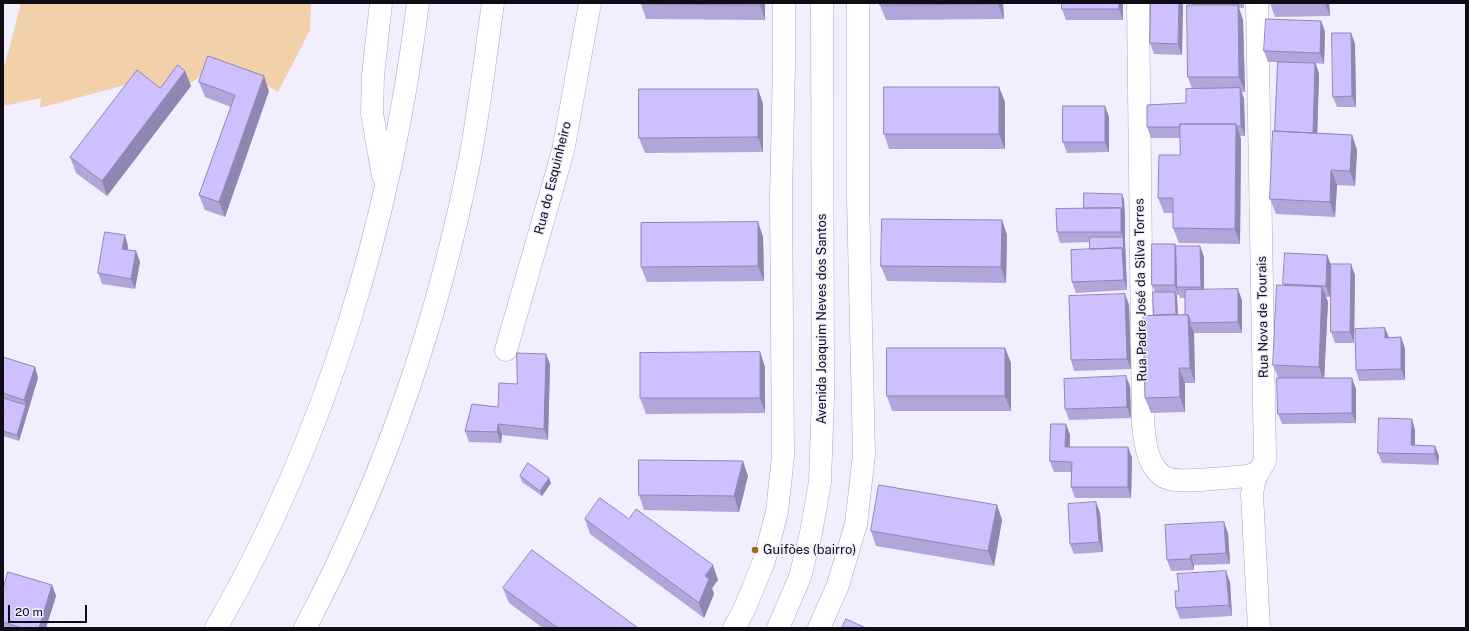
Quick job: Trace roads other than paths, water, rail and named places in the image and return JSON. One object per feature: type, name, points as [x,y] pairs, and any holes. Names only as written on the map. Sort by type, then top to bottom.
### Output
[{"type":"main road","points":[[381,3],[373,75],[372,113],[385,188]]},
{"type":"main road","points":[[216,628],[238,590],[285,492],[309,434],[341,348],[373,239],[385,188],[406,82],[418,3]]},
{"type":"main road","points":[[305,628],[339,560],[372,487],[396,427],[429,326],[471,154],[480,104],[492,3]]},
{"type":"main road","name":"Rua do Esquinheiro","points":[[506,350],[563,151],[590,3]]},
{"type":"main road","points":[[734,628],[744,610],[764,561],[777,512],[783,456],[781,197],[784,3]]},
{"type":"main road","name":"Avenida Joaquim Neves dos Santos","points":[[778,628],[800,577],[811,533],[820,482],[823,396],[822,3]]},
{"type":"main road","points":[[819,628],[838,584],[856,524],[864,455],[858,198],[858,3]]},
{"type":"main road","name":"Rua Padre José da Silva Torres","points":[[1138,3],[1143,424],[1145,443],[1150,459],[1157,472],[1166,478],[1181,480],[1248,476],[1258,473]]},
{"type":"main road","name":"Rua Nova de Tourais","points":[[1257,3],[1265,460],[1253,485],[1252,494],[1259,628]]},
{"type":"place","name":"Guifões (bairro)","points":[[755,550]]}]
